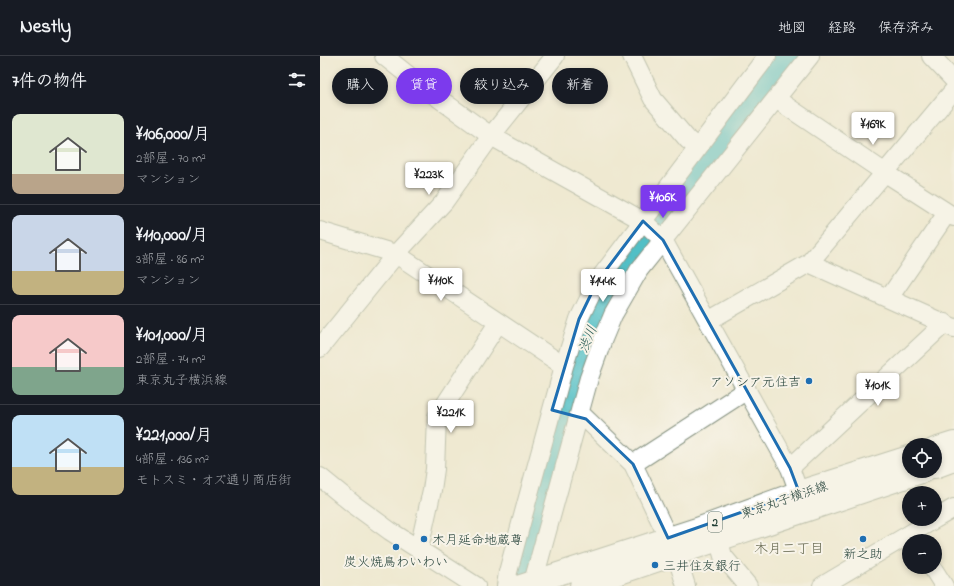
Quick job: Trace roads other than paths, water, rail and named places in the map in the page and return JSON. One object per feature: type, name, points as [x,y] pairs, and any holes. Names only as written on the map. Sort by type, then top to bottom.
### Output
[{"type":"main road","points":[[942,446],[954,442]]},
{"type":"main road","name":"東京丸子横浜線","points":[[529,585],[672,546],[803,501],[902,460]]},
{"type":"main road","points":[[942,464],[954,460]]},
{"type":"main road","name":"東京丸子横浜線","points":[[803,501],[902,476]]},
{"type":"main road","name":"東京丸子横浜線","points":[[582,586],[672,546]]},
{"type":"street","points":[[384,56],[423,87],[491,136],[643,221],[663,240],[790,468],[803,501]]},
{"type":"street","points":[[320,348],[396,254],[444,202],[491,136],[554,56]]},
{"type":"street","points":[[632,56],[653,99],[688,140],[698,148]]},
{"type":"street","points":[[506,586],[508,572],[564,366],[579,319],[597,282],[767,56]]},
{"type":"street","points":[[529,585],[590,378],[613,315],[639,270],[810,56]]},
{"type":"street","points":[[931,56],[954,80]]},
{"type":"street","points":[[708,321],[809,263],[954,90]]},
{"type":"street","points":[[776,99],[950,215],[889,298]]},
{"type":"street","points":[[320,231],[396,254],[564,366]]},
{"type":"street","points":[[790,468],[950,326],[809,263]]},
{"type":"street","points":[[419,549],[435,469],[437,417],[498,323]]},
{"type":"street","points":[[633,464],[747,390]]},
{"type":"street","points":[[552,410],[580,416],[633,464],[672,546],[686,586]]},
{"type":"street","points":[[320,477],[353,504],[390,531],[476,586]]},
{"type":"street","points":[[942,515],[954,508]]},
{"type":"street","points":[[917,534],[926,526]]},
{"type":"street","points":[[716,531],[723,556],[748,586]]},
{"type":"street","points":[[829,584],[902,543]]},
{"type":"street","points":[[936,574],[944,586]]},
{"type":"waterway","name":"渋川","points":[[516,586],[582,347],[607,294],[679,195],[714,154],[715,142],[776,66],[792,56]]},
{"type":"place","name":"アソシア元住吉","points":[[809,381]]},
{"type":"place","name":"木月延命地蔵尊","points":[[424,539]]},
{"type":"place","name":"新之助","points":[[863,539]]},
{"type":"place","name":"炭火焼鳥わいわい","points":[[396,547]]},
{"type":"place","name":"三井住友銀行","points":[[655,565]]},
{"type":"district","name":"木月二丁目","points":[[789,548]]}]
